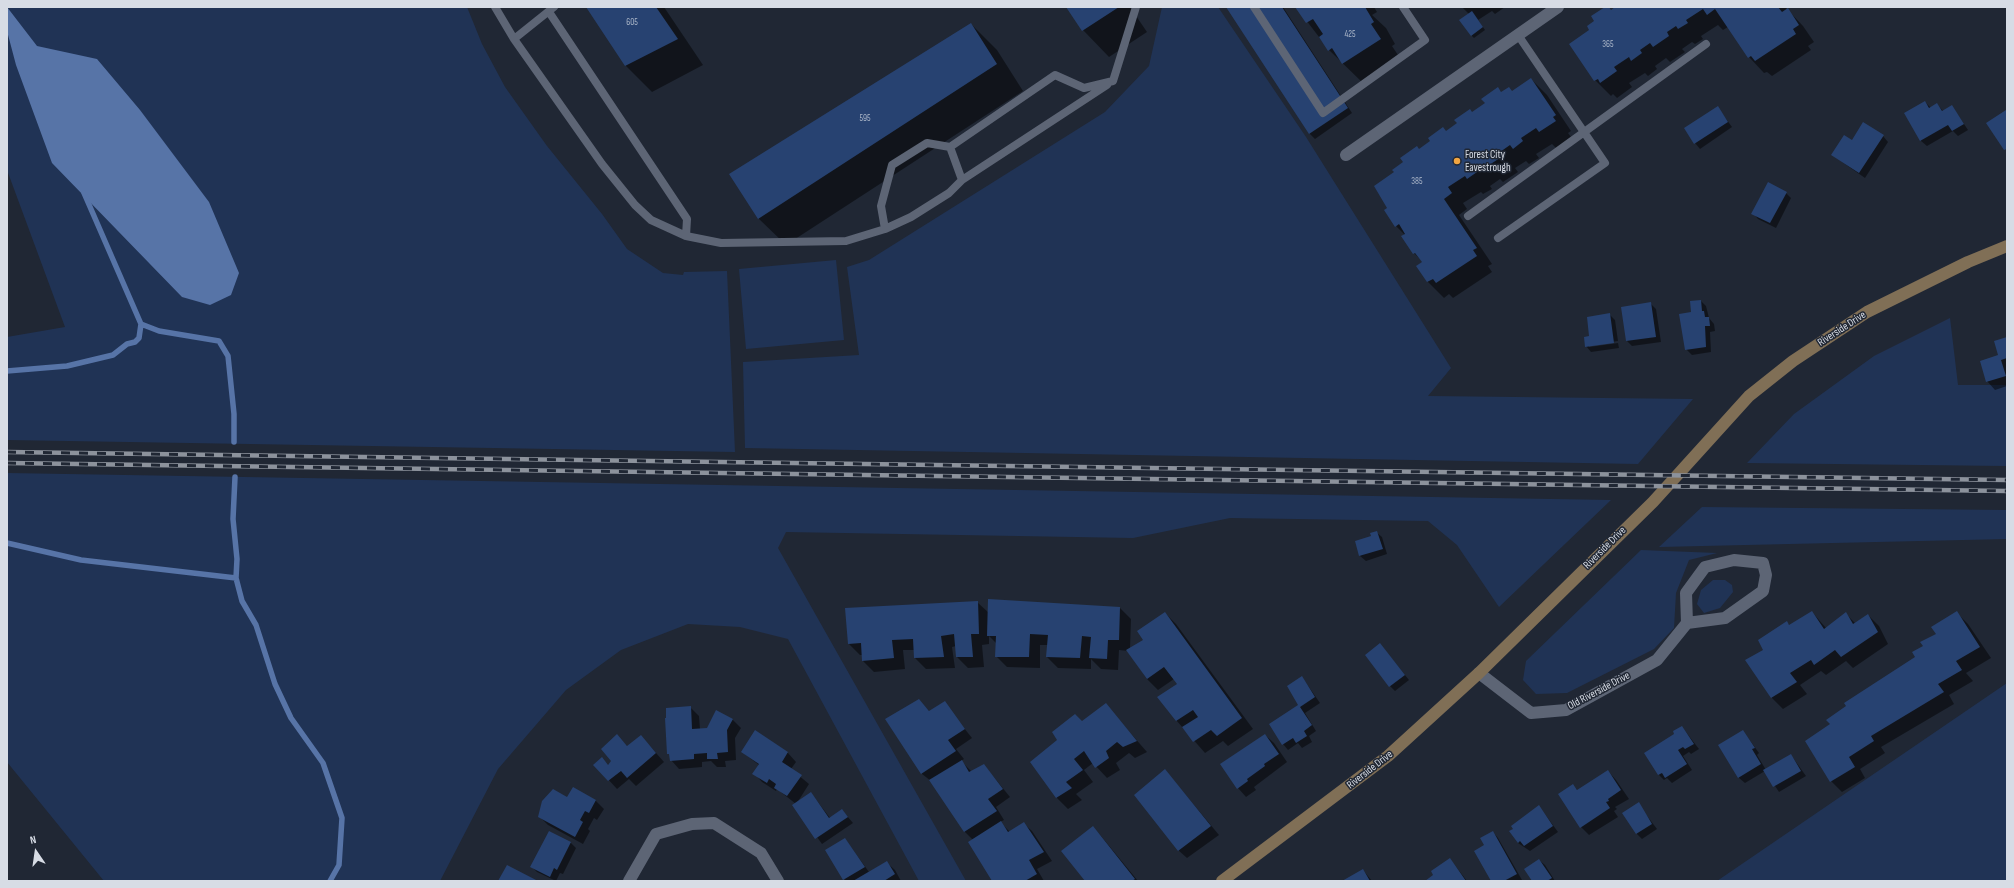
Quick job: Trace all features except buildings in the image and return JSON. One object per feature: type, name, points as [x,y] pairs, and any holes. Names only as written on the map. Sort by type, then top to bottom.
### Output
[{"type":"main road","name":"Riverside Drive","points":[[1222,881],[1388,756],[1479,673],[1653,502],[1749,396],[1793,361],[1867,312],[1968,262],[2007,246]]},
{"type":"street","points":[[1346,155],[1558,7]]},
{"type":"street","points":[[1734,560],[1763,563],[1766,574],[1763,590],[1725,618],[1687,623],[1686,593],[1705,567],[1734,560]]},
{"type":"street","name":"Old Riverside Drive","points":[[1479,673],[1531,713],[1566,710],[1658,660],[1687,623]]},
{"type":"street","points":[[629,881],[656,834],[692,824],[714,823],[761,853],[778,881]]},
{"type":"lane","points":[[495,7],[514,40],[602,164],[635,205],[651,220],[686,236],[721,243],[846,241],[885,229],[911,217],[949,193],[962,180],[1113,81],[1136,7]]},
{"type":"lane","points":[[1254,7],[1323,113],[1425,40],[1403,7]]},
{"type":"lane","points":[[514,40],[552,10],[687,219],[686,236]]},
{"type":"lane","points":[[1498,238],[1605,163],[1518,36]]},
{"type":"lane","points":[[1468,216],[1706,44]]},
{"type":"lane","points":[[885,229],[881,206],[892,165],[927,143],[950,147],[1054,75],[1084,88],[1113,81]]},
{"type":"lane","points":[[950,147],[962,180]]},
{"type":"shaded area","points":[[7,7],[467,7],[482,44],[505,87],[547,146],[602,214],[627,249],[663,273],[683,275],[684,272],[727,271],[735,452],[7,440],[7,337],[65,327],[7,170]]},
{"type":"shaded area","points":[[7,7],[37,46],[97,59],[140,110],[209,202],[239,273],[231,295],[210,305],[182,297],[52,163],[16,65],[7,31]]},
{"type":"shaded area","points":[[1162,7],[1218,7],[1306,137],[1451,368],[1428,396],[1693,399],[1638,464],[745,448],[743,362],[859,355],[847,267],[869,260],[1105,112],[1149,66]]},
{"type":"shaded area","points":[[836,260],[844,340],[746,349],[739,269]]},
{"type":"shaded area","points":[[1950,318],[1958,385],[2007,385],[2007,466],[1747,463],[1794,414],[1874,356]]},
{"type":"shaded area","points":[[7,473],[1611,500],[1499,607],[1457,545],[1428,521],[1230,518],[1133,538],[786,532],[778,548],[966,881],[919,881],[788,639],[740,627],[688,624],[621,650],[566,690],[498,769],[440,881],[104,881],[7,762]]},
{"type":"shaded area","points":[[1702,507],[2007,510],[2007,539],[1659,547]]},
{"type":"shaded area","points":[[1641,550],[1717,553],[1689,560],[1676,593],[1674,628],[1654,649],[1567,693],[1536,694],[1523,680],[1526,661]]},
{"type":"shaded area","points":[[1713,580],[1725,580],[1732,585],[1733,592],[1720,608],[1704,613],[1697,604],[1701,590]]},
{"type":"shaded area","points":[[2007,683],[2007,881],[1717,881]]},
{"type":"waterway","points":[[7,371],[67,366],[113,355],[127,344],[135,342],[139,338],[141,324],[84,193]]},
{"type":"waterway","points":[[141,324],[159,331],[219,341],[228,356],[234,414],[234,442]]},
{"type":"waterway","points":[[235,477],[233,519],[237,559],[236,578],[242,601],[256,625],[275,684],[291,718],[323,763],[342,818],[339,865],[330,881]]},
{"type":"waterway","points":[[7,543],[81,560],[236,578]]},
{"type":"railway","points":[[7,452],[2007,480]]},
{"type":"railway","points":[[7,463],[2007,491]]},
{"type":"place","name":"Forest City Eavestrough","points":[[1457,161]]}]
